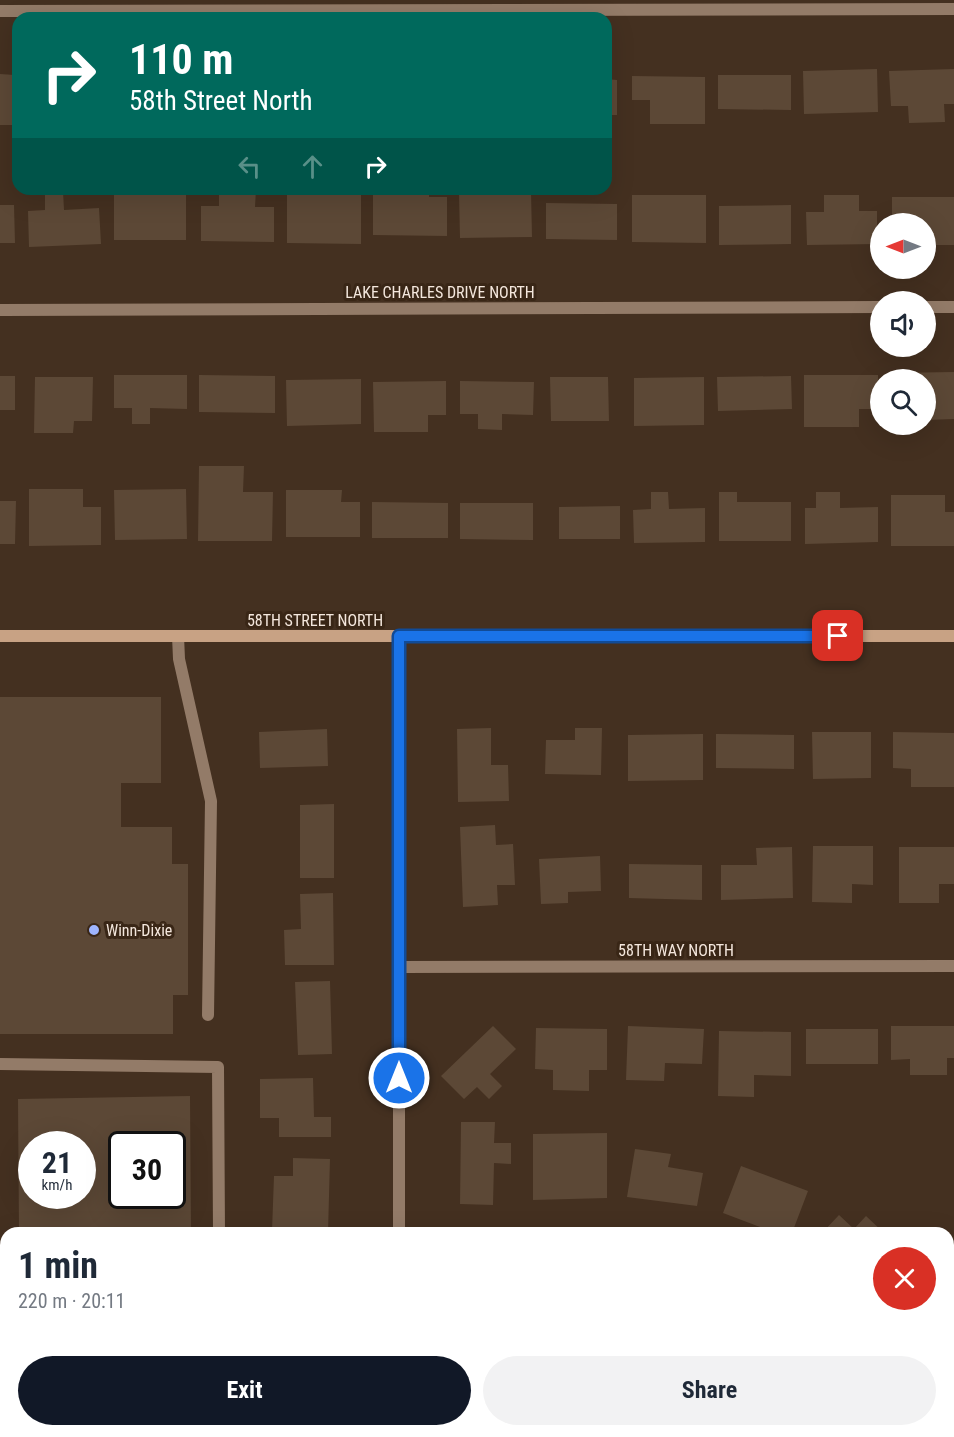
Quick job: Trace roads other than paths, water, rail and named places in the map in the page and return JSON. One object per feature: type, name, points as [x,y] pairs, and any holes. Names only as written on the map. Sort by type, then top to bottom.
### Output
[{"type":"street","points":[[0,11],[259,6],[954,9]]},
{"type":"street","name":"LAKE CHARLES DRIVE NORTH","points":[[0,309],[870,307]]},
{"type":"street","points":[[936,307],[954,307]]},
{"type":"street","name":"58TH STREET NORTH","points":[[0,636],[954,636]]},
{"type":"street","points":[[178,636],[179,659],[211,801],[208,1015]]},
{"type":"street","points":[[399,636],[399,1227]]},
{"type":"street","name":"58TH WAY NORTH","points":[[399,967],[954,966]]},
{"type":"street","points":[[0,1064],[218,1067],[219,1227]]},
{"type":"place","name":"Winn-Dixie","points":[[94,930]]}]
